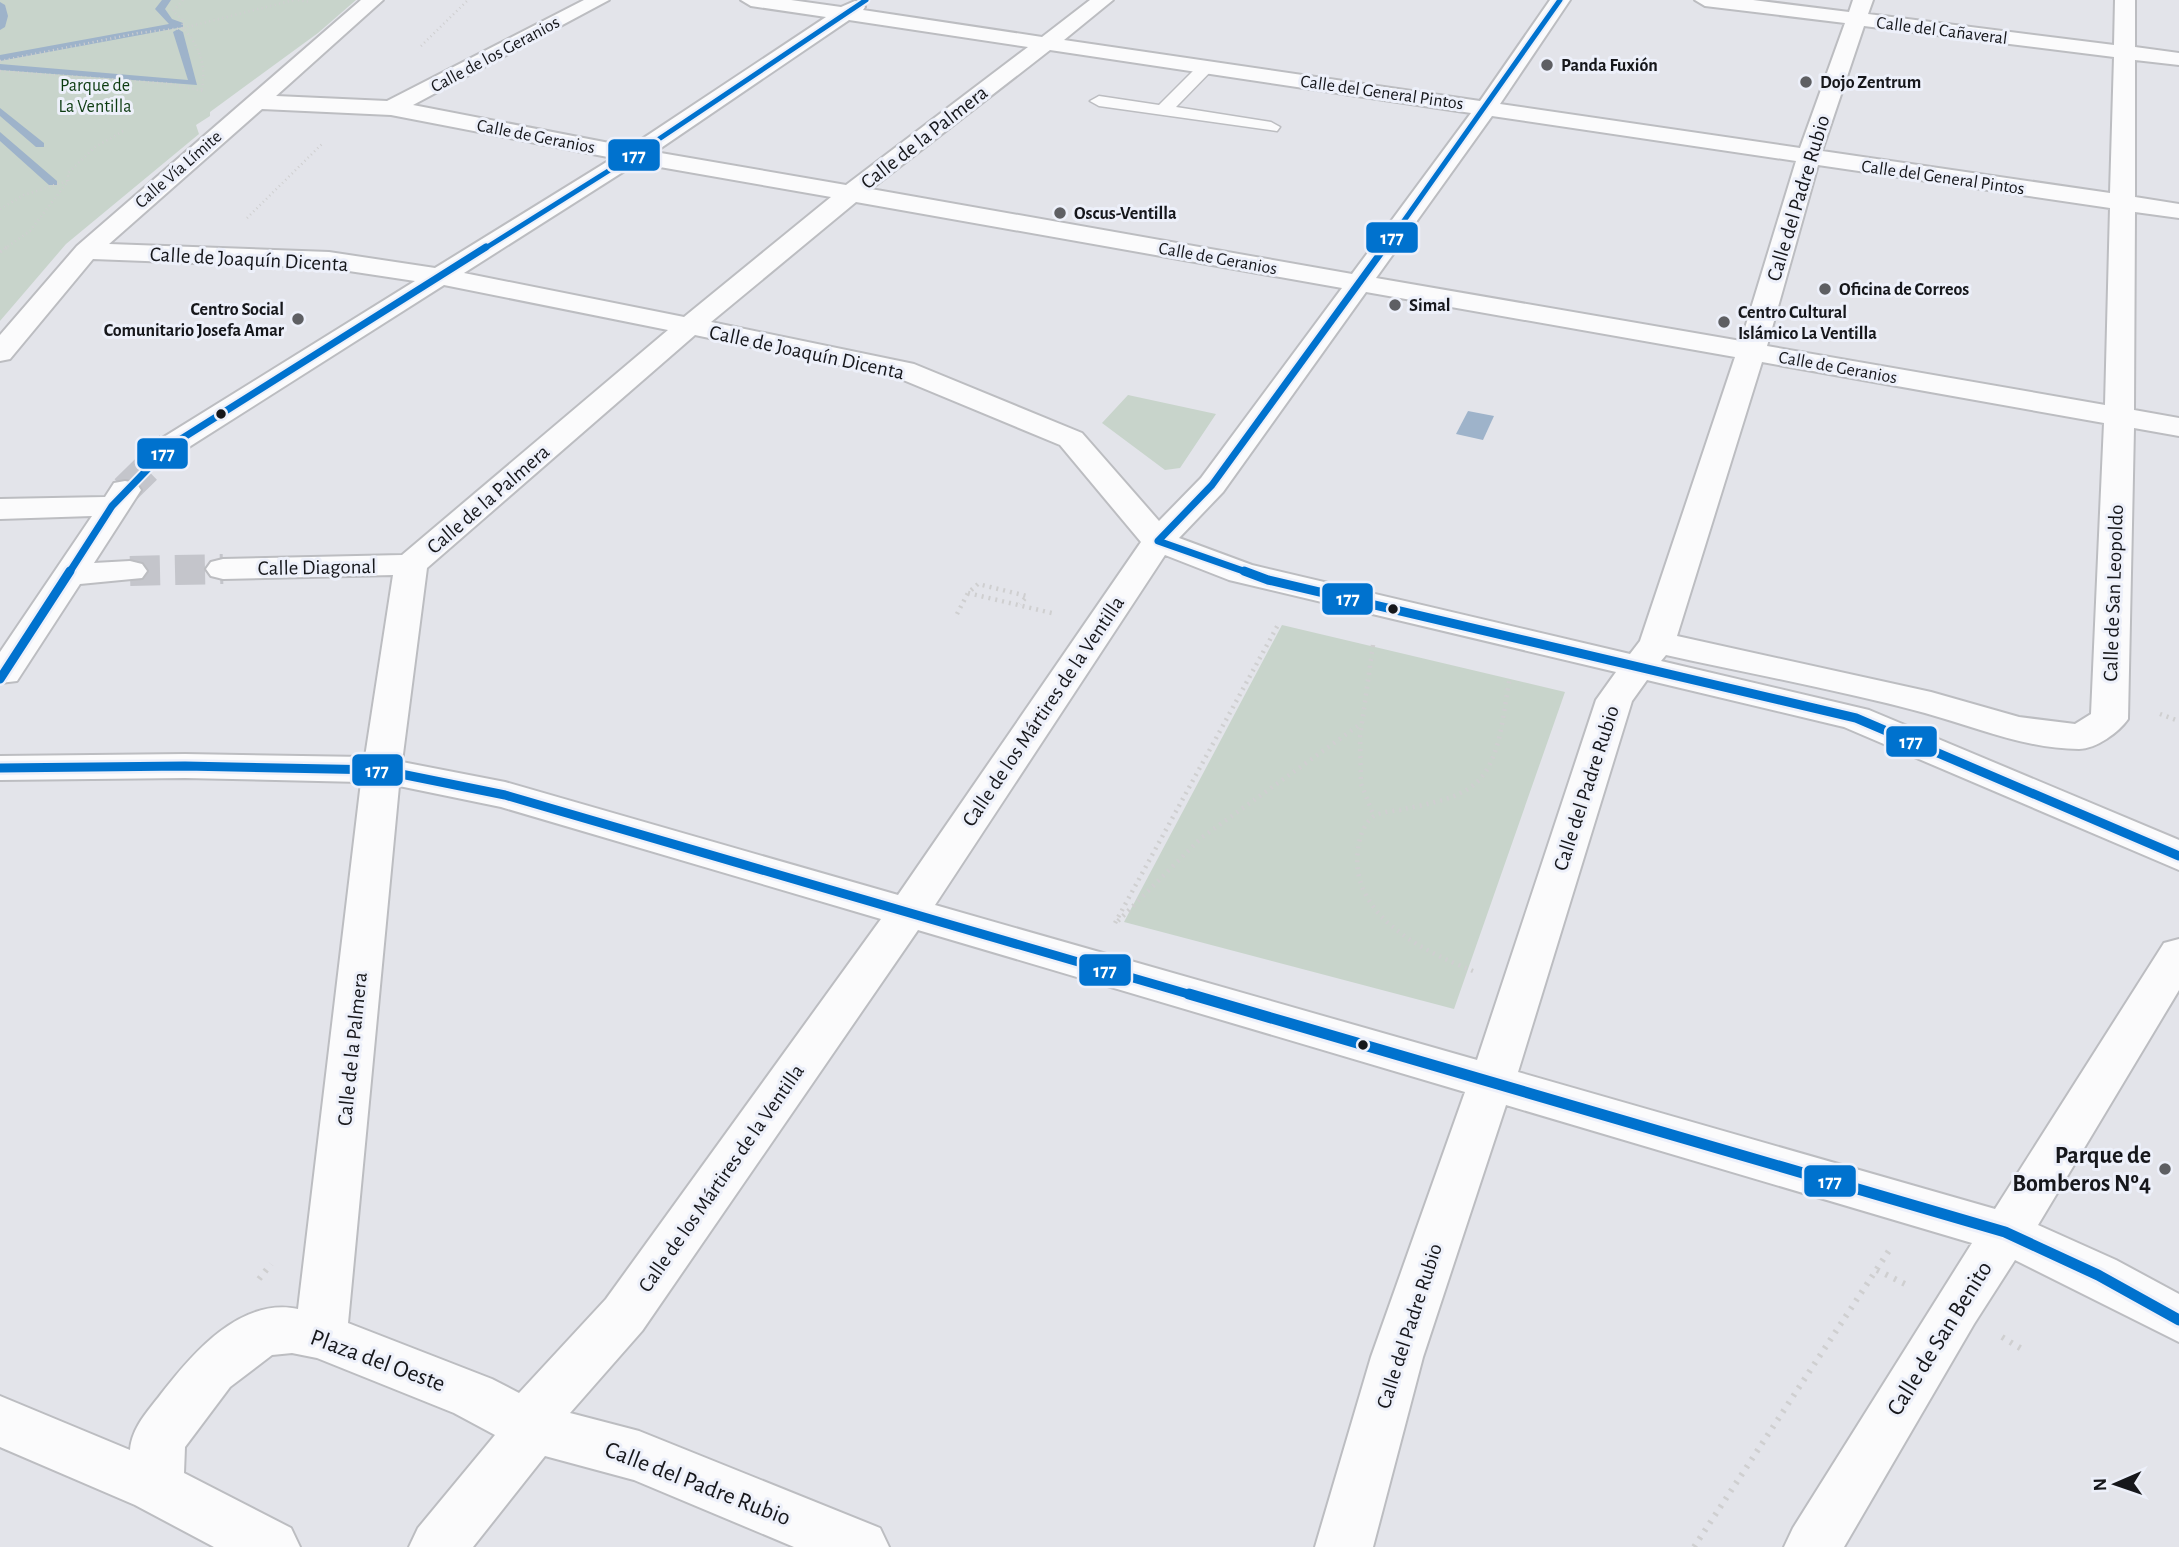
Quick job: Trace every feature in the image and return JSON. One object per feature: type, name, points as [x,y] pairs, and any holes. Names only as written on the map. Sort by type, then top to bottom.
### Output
[{"type":"street","name":"Calle Vía Límite","points":[[0,354],[86,251],[373,0]]},
{"type":"street","name":"Calle de los Geranios","points":[[391,108],[599,0]]},
{"type":"street","name":"Calle del General Pintos","points":[[751,0],[2179,211]]},
{"type":"street","points":[[170,446],[633,155],[866,0]]},
{"type":"street","name":"Calle de la Palmera","points":[[321,1336],[382,770],[411,565],[688,327],[852,193],[1103,0]]},
{"type":"street","name":"Calle de los Mártires de la Ventilla","points":[[530,1425],[624,1315],[909,911],[1158,541],[1212,485],[1486,107],[1560,0]]},
{"type":"street","name":"Calle del Cañaveral","points":[[1705,0],[1860,10],[2179,59]]},
{"type":"street","name":"Calle de San Leopoldo","points":[[1648,653],[1931,703],[2016,728],[2081,737],[2109,719],[2119,416],[2125,0]]},
{"type":"street","name":"Calle del Padre Rubio","points":[[1344,1547],[1397,1357],[1479,1111],[1492,1083],[1614,700],[1648,653],[1751,352],[1809,157],[1860,10]]},
{"type":"street","name":"Calle de Geranios","points":[[256,102],[391,108],[633,155],[2179,426]]},
{"type":"street","name":"Calle de Joaquín Dicenta","points":[[86,251],[329,260],[441,277],[904,370],[1072,439],[1158,541],[1241,573],[1648,653],[1856,719],[2179,856]]},
{"type":"street","points":[[0,509],[119,498],[69,574],[7,659]]},
{"type":"street","name":"Calle Diagonal","points":[[223,569],[411,565]]},
{"type":"street","points":[[69,574],[130,571]]},
{"type":"street","points":[[0,768],[184,766],[382,770],[505,795],[2005,1232],[2098,1275],[2179,1320]]},
{"type":"street","name":"Calle de San Benito","points":[[1813,1547],[1956,1308],[2043,1177],[2179,954]]},
{"type":"street","name":"Plaza del Oeste","points":[[155,1487],[158,1440],[211,1370],[261,1333],[292,1330],[321,1336],[473,1396],[530,1425]]},
{"type":"street","points":[[0,1421],[155,1487],[271,1547]]},
{"type":"street","points":[[438,1547],[530,1425]]},
{"type":"street","name":"Calle del Padre Rubio","points":[[530,1425],[639,1456],[860,1547]]},
{"type":"lane","points":[[1163,111],[1207,67]]},
{"type":"lane","points":[[1099,101],[1271,127]]},
{"type":"path","points":[[183,0],[173,11],[182,19],[183,28],[192,36],[204,68],[201,91]]},
{"type":"path","points":[[0,61],[48,55],[156,29],[183,28],[294,0]]},
{"type":"path","points":[[0,71],[172,84],[201,91],[214,89]]},
{"type":"path","points":[[0,252],[30,231],[68,181],[68,173],[95,147],[125,131]]},
{"type":"path","points":[[208,255],[327,139]]},
{"type":"path","points":[[0,209],[24,195],[68,181]]},
{"type":"path","points":[[957,614],[968,593],[978,584],[1027,596],[1020,604],[968,593]]},
{"type":"path","points":[[1280,621],[1115,924],[1211,830],[1282,780],[1323,756],[1362,723]]},
{"type":"path","points":[[1373,643],[1362,723],[1362,784],[1374,816]]},
{"type":"path","points":[[1473,971],[1417,947],[1397,931],[1369,900],[1354,866],[1362,831],[1374,816],[1461,791],[1478,780],[1489,764],[1511,675]]},
{"type":"path","points":[[1694,1547],[1844,1322],[1892,1245],[1891,1241]]},
{"type":"path","points":[[250,1290],[276,1259]]},
{"type":"green space","name":"Parque de La Ventilla","points":[[0,0],[356,0],[318,33],[210,112],[210,116],[196,125],[199,134],[66,244],[0,321]]},
{"type":"green space","points":[[1128,395],[1216,414],[1180,468],[1165,470],[1102,423]]},
{"type":"green space","points":[[1282,625],[1565,692],[1454,1009],[1124,922]]},
{"type":"water","points":[[1468,411],[1494,416],[1483,440],[1456,434]]},
{"type":"waterway","points":[[167,0],[160,9],[169,21],[178,25]]},
{"type":"waterway","points":[[0,5],[3,16],[0,27]]},
{"type":"waterway","points":[[0,58],[180,25]]},
{"type":"waterway","points":[[0,67],[194,83],[178,32]]},
{"type":"waterway","points":[[0,111],[40,145]]},
{"type":"waterway","points":[[0,135],[53,183]]},
{"type":"tunnel","points":[[125,490],[170,446]]},
{"type":"tunnel","points":[[130,571],[223,569]]},
{"type":"transit line","name":"177","points":[[0,679],[112,506],[170,446],[656,141],[866,0]]},
{"type":"transit line","name":"177","points":[[1560,0],[1492,100],[1212,485],[1158,541],[1268,580],[1856,718],[2179,856]]},
{"type":"transit line","name":"177","points":[[0,768],[185,766],[381,770],[505,795],[2005,1232],[2098,1275],[2179,1320]]},
{"type":"place","name":"Panda Fuxión","points":[[1547,65]]},
{"type":"place","name":"Dojo Zentrum","points":[[1806,82]]},
{"type":"place","name":"Oscus-Ventilla","points":[[1060,213]]},
{"type":"place","name":"Oficina de Correos","points":[[1825,289]]},
{"type":"place","name":"Simal","points":[[1395,305]]},
{"type":"place","name":"Centro Social Comunitario Josefa Amar","points":[[298,319]]},
{"type":"place","name":"Centro Cultural Islámico La Ventilla","points":[[1724,322]]},
{"type":"place","name":"Parque de Bomberos Nº4","points":[[2165,1169]]}]
